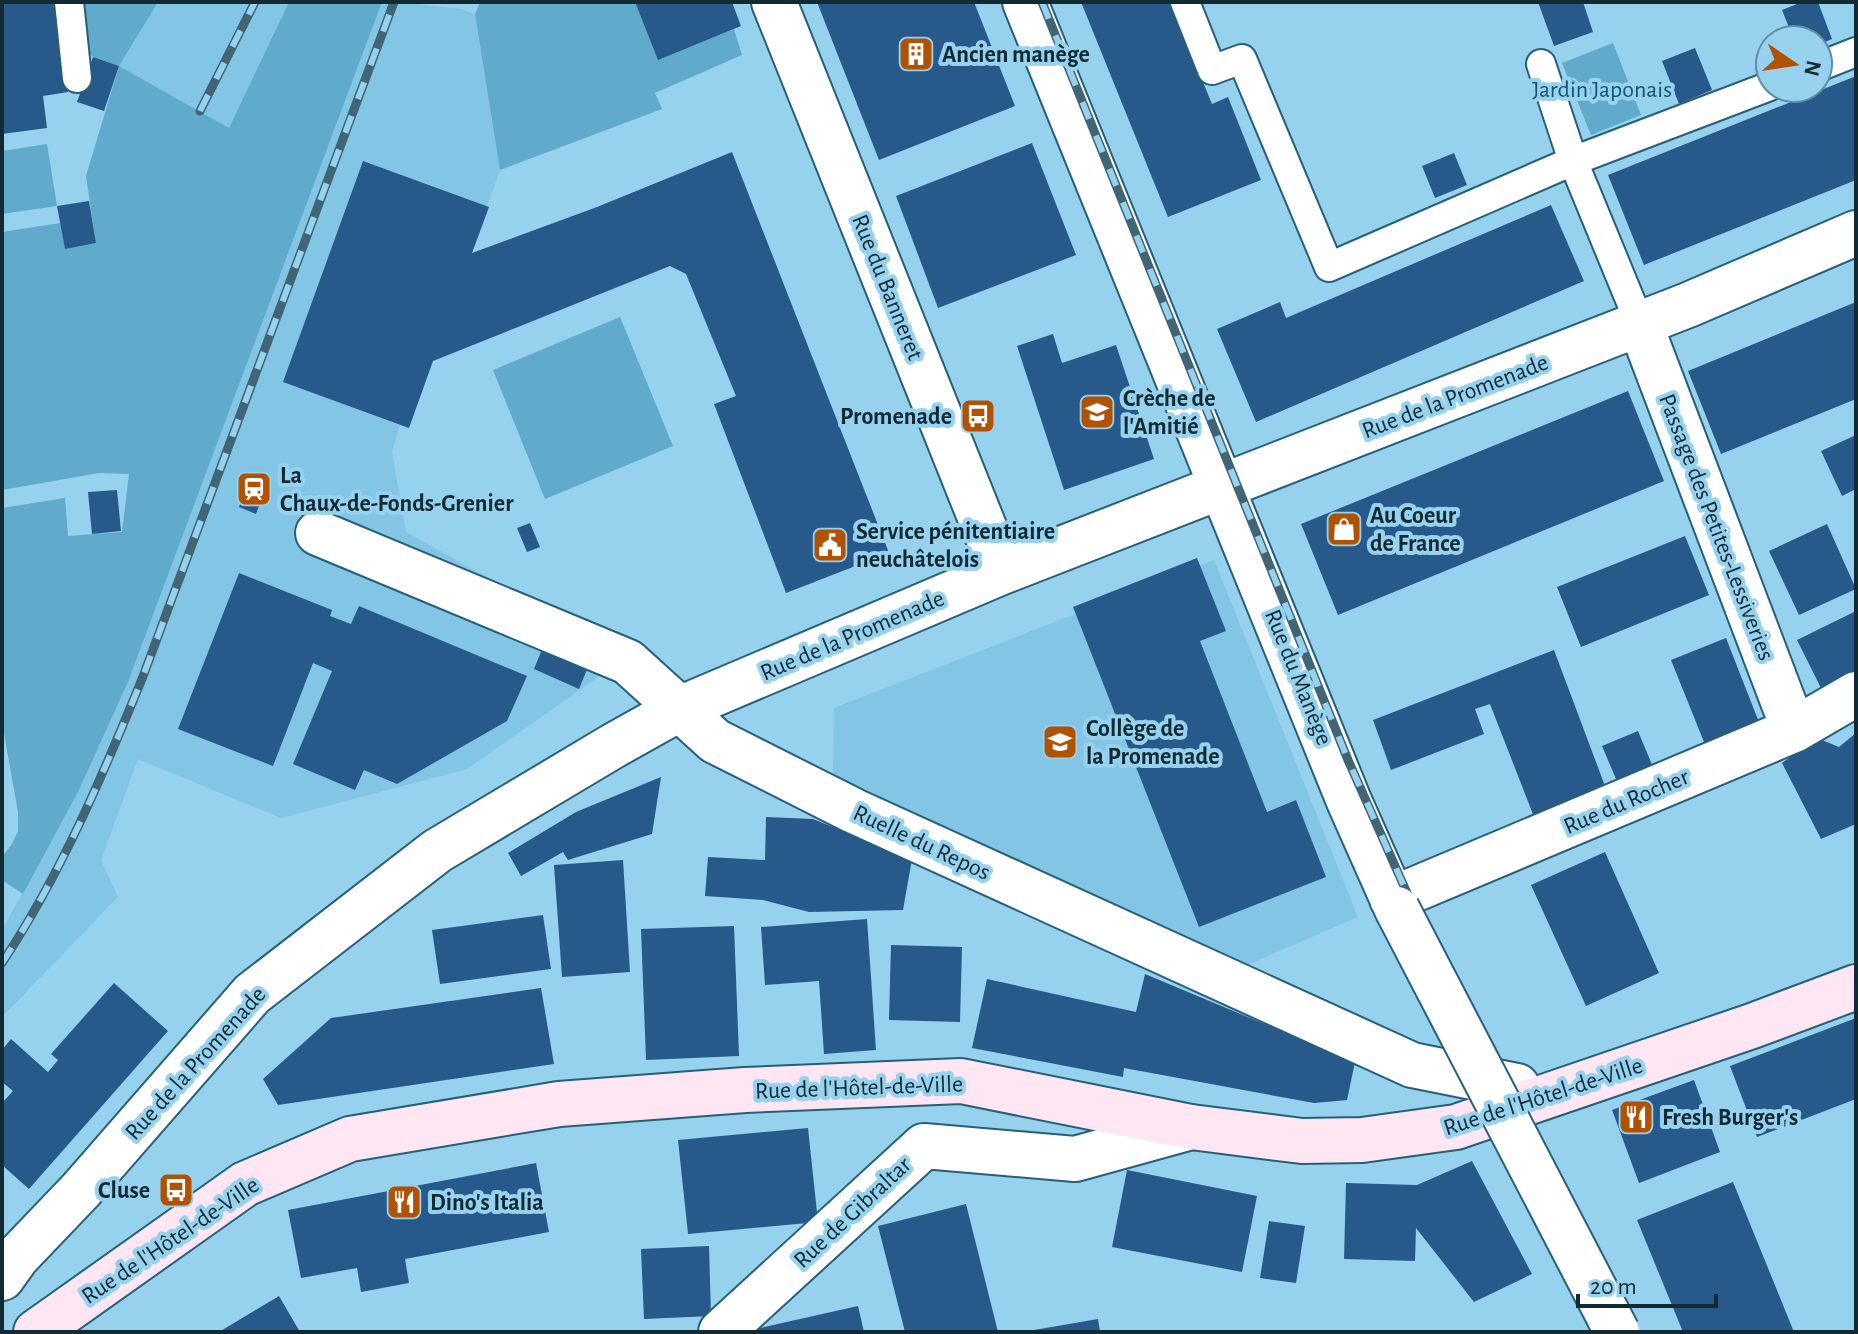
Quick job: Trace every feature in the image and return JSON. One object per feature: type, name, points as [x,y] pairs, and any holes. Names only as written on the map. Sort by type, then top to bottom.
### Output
[{"type":"main road","name":"Rue de l'Hôtel-de-Ville","points":[[36,1332],[245,1184],[350,1139],[559,1104],[745,1090],[961,1081],[1191,1127],[1302,1141],[1362,1140],[1456,1127],[1752,1026],[1856,987]]},
{"type":"street","name":"Rue du Banneret","points":[[774,2],[1002,572]]},
{"type":"street","name":"Rue du Manège","points":[[1025,2],[1349,801],[1395,904],[1617,1332]]},
{"type":"street","name":"Rue de la Promenade","points":[[2,1278],[17,1257],[81,1190],[252,994],[437,851],[679,709],[1002,572],[1640,324],[1856,233]]},
{"type":"street","name":"Passage des Petites-Lessiveries","points":[[1640,324],[1794,730]]},
{"type":"street","name":"Ruelle du Repos","points":[[318,533],[628,662],[715,741],[854,811],[1412,1065],[1555,1094]]},
{"type":"street","name":"Rue du Rocher","points":[[1395,904],[1794,730],[1856,694]]},
{"type":"street","name":"Rue de Gibraltar","points":[[721,1332],[924,1146],[1075,1159],[1191,1127]]},
{"type":"lane","points":[[69,2],[77,78]]},
{"type":"lane","points":[[1185,2],[1212,70],[1242,59],[1329,267],[1573,161],[1754,92]]},
{"type":"lane","points":[[1834,61],[1856,52]]},
{"type":"lane","points":[[1541,64],[1573,161],[1640,324]]},
{"type":"shaded area","points":[[158,2],[289,2],[229,128],[119,66]]},
{"type":"shaded area","points":[[382,2],[414,2],[475,14],[500,170],[409,428],[400,425],[392,452],[406,532],[628,656],[467,769],[281,818],[138,759],[101,860],[118,897],[2,1017],[2,930],[79,790],[128,682]]},
{"type":"shaded area","name":"Collège de la Promenade","points":[[1214,560],[1358,917],[1240,968],[833,776],[834,708]]},
{"type":"green space","points":[[76,2],[158,2],[119,66],[93,57],[79,43]]},
{"type":"green space","points":[[289,2],[382,2],[128,682],[79,790],[23,894],[2,880],[2,857],[18,831],[18,812],[2,722],[2,508],[65,498],[68,536],[122,532],[129,474],[99,473],[2,490],[2,232],[61,223],[65,248],[96,243],[86,176],[119,66],[229,128]]},
{"type":"green space","points":[[480,2],[635,2],[658,59],[734,29],[742,55],[655,93],[662,109],[500,170],[475,14]]},
{"type":"green space","name":"Jardin Japonais","points":[[1613,43],[1641,115],[1591,135],[1562,63]]},
{"type":"green space","points":[[47,144],[57,206],[2,214],[2,151]]},
{"type":"green space","points":[[620,317],[673,446],[545,499],[493,370]]},
{"type":"building","points":[[2,2],[54,2],[68,92],[43,96],[47,128],[2,134]]},
{"type":"building","points":[[635,2],[732,2],[741,26],[658,60]]},
{"type":"building","name":"Ancien manège","points":[[817,2],[974,2],[1015,106],[879,160]]},
{"type":"building","points":[[1081,2],[1170,2],[1212,104],[1228,97],[1261,180],[1168,217]]},
{"type":"building","points":[[1538,2],[1583,2],[1593,32],[1554,46]]},
{"type":"building","points":[[1802,2],[1818,2],[1826,24],[1788,24],[1782,10]]},
{"type":"building","points":[[1695,48],[1712,90],[1679,104],[1662,61]]},
{"type":"building","points":[[93,57],[119,66],[104,111],[77,102]]},
{"type":"building","points":[[1856,76],[1856,180],[1644,265],[1608,175],[1786,104],[1834,104],[1834,85]]},
{"type":"building","points":[[1032,143],[1076,255],[938,308],[896,196]]},
{"type":"building","points":[[732,152],[889,553],[786,593],[714,404],[736,396],[686,274],[670,266],[433,361],[409,428],[283,382],[363,161],[489,207],[472,253]]},
{"type":"building","points":[[1454,153],[1467,185],[1435,198],[1422,166]]},
{"type":"building","points":[[89,201],[96,243],[65,249],[57,206]]},
{"type":"building","points":[[1551,205],[1584,281],[1256,422],[1217,329],[1280,302],[1286,318]]},
{"type":"building","points":[[1856,302],[1856,399],[1721,454],[1688,371]]},
{"type":"building","points":[[1053,334],[1062,363],[1116,345],[1154,459],[1064,490],[1017,346]]},
{"type":"building","points":[[1628,391],[1664,481],[1338,615],[1301,524]]},
{"type":"building","points":[[1856,435],[1856,489],[1842,496],[1821,451]]},
{"type":"building","points":[[253,472],[269,478],[256,514],[239,507]]},
{"type":"building","points":[[117,490],[121,531],[92,534],[88,492]]},
{"type":"building","points":[[530,523],[540,547],[527,552],[517,528]]},
{"type":"building","points":[[1827,524],[1856,589],[1799,615],[1769,551]]},
{"type":"building","points":[[1685,536],[1709,595],[1581,647],[1557,587]]},
{"type":"building","points":[[1197,558],[1226,631],[1200,641],[1267,812],[1296,800],[1326,877],[1199,927],[1073,607]]},
{"type":"building","points":[[239,573],[332,610],[330,616],[351,624],[359,606],[527,676],[507,721],[397,784],[364,770],[355,790],[293,764],[332,671],[313,663],[273,766],[178,729]]},
{"type":"building","points":[[1856,611],[1856,671],[1821,688],[1797,640]]},
{"type":"building","points":[[1726,638],[1764,735],[1710,757],[1671,660]]},
{"type":"building","points":[[545,642],[590,662],[579,689],[534,669]]},
{"type":"building","points":[[1554,650],[1608,794],[1536,822],[1490,704],[1475,709],[1484,734],[1391,770],[1373,720]]},
{"type":"building","points":[[1638,731],[1655,772],[1619,786],[1602,746]]},
{"type":"building","points":[[1856,733],[1856,824],[1821,839],[1782,763],[1817,738],[1839,747]]},
{"type":"building","points":[[661,777],[652,834],[568,860],[563,852],[521,876],[508,853],[576,812]]},
{"type":"building","points":[[766,817],[813,819],[912,859],[903,910],[809,912],[763,900],[705,896],[708,857],[765,860]]},
{"type":"building","points":[[1605,852],[1659,973],[1586,1006],[1531,885]]},
{"type":"building","points":[[623,860],[630,972],[562,977],[554,865]]},
{"type":"building","points":[[543,915],[551,969],[440,984],[432,930]]},
{"type":"building","points":[[867,919],[876,1050],[824,1054],[819,981],[765,985],[761,927]]},
{"type":"building","points":[[734,926],[739,1056],[646,1060],[641,929]]},
{"type":"building","points":[[891,945],[962,947],[960,1022],[889,1020]]},
{"type":"building","points":[[1145,974],[1355,1062],[1347,1100],[1314,1103],[1124,1068],[1123,1077],[972,1048],[987,979],[1136,1012]]},
{"type":"building","points":[[114,983],[168,1031],[29,1189],[2,1165],[2,1103],[13,1091],[2,1082],[2,1050],[11,1039],[48,1072],[58,1060],[51,1054]]},
{"type":"building","points":[[541,988],[554,1064],[278,1105],[263,1079],[331,1018]]},
{"type":"building","points":[[1856,1018],[1856,1099],[1757,1137],[1730,1066]]},
{"type":"building","points":[[1694,1080],[1720,1152],[1639,1183],[1612,1110]]},
{"type":"building","points":[[808,1128],[818,1222],[688,1234],[678,1140]]},
{"type":"building","points":[[1472,1161],[1532,1274],[1474,1302],[1416,1228],[1415,1261],[1344,1259],[1346,1183],[1417,1185]]},
{"type":"building","points":[[536,1163],[549,1232],[405,1259],[409,1283],[361,1292],[357,1268],[301,1278],[288,1210]]},
{"type":"building","points":[[1127,1170],[1257,1196],[1242,1272],[1112,1247]]},
{"type":"building","points":[[1733,1182],[1794,1332],[1683,1332],[1637,1220]]},
{"type":"building","points":[[966,1204],[998,1332],[905,1332],[878,1226]]},
{"type":"building","points":[[1269,1221],[1305,1226],[1296,1283],[1260,1278]]},
{"type":"building","points":[[709,1246],[711,1316],[644,1319],[641,1249]]},
{"type":"building","points":[[279,1296],[300,1332],[219,1332]]},
{"type":"building","points":[[858,1306],[864,1332],[747,1331]]},
{"type":"building","points":[[1098,1319],[1100,1332],[1034,1330]]},
{"type":"railway","points":[[200,111],[255,2]]},
{"type":"railway","points":[[2,963],[62,860],[142,679],[394,2]]},
{"type":"railway","points":[[1042,2],[1348,760],[1407,893],[1634,1332]]},
{"type":"place","name":"Ancien manège","points":[[916,54]]},
{"type":"place","name":"Crèche de l'Amitié","points":[[1097,412]]},
{"type":"place","name":"Promenade","points":[[978,416]]},
{"type":"place","name":"La Chaux-de-Fonds-Grenier","points":[[254,489]]},
{"type":"place","name":"Au Coeur de France","points":[[1344,529]]},
{"type":"place","name":"Service pénitentiaire neuchâtelois","points":[[830,545]]},
{"type":"place","name":"Collège de la Promenade","points":[[1060,742]]},
{"type":"place","name":"Fresh Burger's","points":[[1636,1117]]},
{"type":"place","name":"Cluse","points":[[176,1190]]},
{"type":"place","name":"Dino's Italia","points":[[404,1202]]}]
